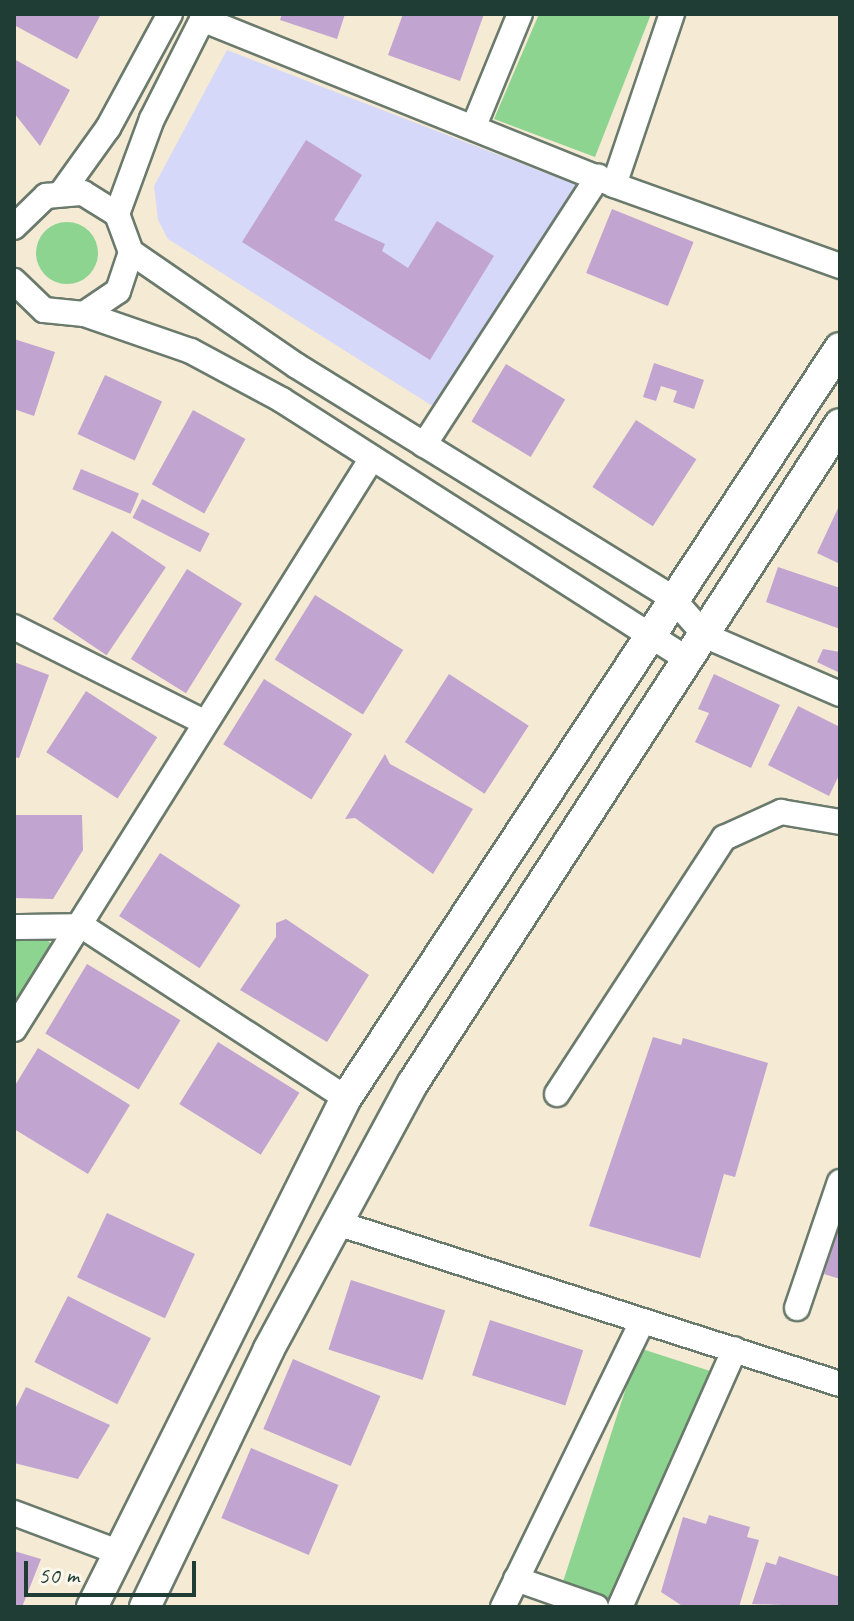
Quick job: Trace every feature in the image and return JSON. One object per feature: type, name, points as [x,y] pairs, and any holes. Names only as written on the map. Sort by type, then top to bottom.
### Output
[{"type":"main road","points":[[92,1607],[346,1098],[672,598],[840,348]]},
{"type":"main road","points":[[145,1607],[337,1223],[413,1083],[840,424]]},
{"type":"street","points":[[16,221],[62,192],[108,128],[170,14]]},
{"type":"street","points":[[474,126],[520,14]]},
{"type":"street","points":[[424,445],[606,181],[672,14]]},
{"type":"street","points":[[117,214],[152,119],[203,16],[606,181],[840,266]]},
{"type":"street","points":[[62,192],[92,197],[117,214],[131,252],[424,445],[672,598],[697,648]]},
{"type":"street","points":[[84,314],[118,291],[131,252]]},
{"type":"street","points":[[14,283],[44,310],[84,314],[191,351],[372,458],[651,632],[840,694]]},
{"type":"street","points":[[14,1029],[82,926],[204,722],[372,458]]},
{"type":"street","points":[[14,627],[204,722]]},
{"type":"street","points":[[557,1094],[724,838],[781,812],[840,822]]},
{"type":"street","points":[[14,927],[82,926],[346,1098]]},
{"type":"street","points":[[797,1308],[840,1182]]},
{"type":"street","points":[[337,1223],[840,1384]]},
{"type":"street","points":[[503,1607],[642,1322]]},
{"type":"street","points":[[620,1607],[735,1349]]},
{"type":"street","points":[[14,1513],[118,1552]]},
{"type":"street","points":[[516,1579],[596,1607]]},
{"type":"shaded area","points":[[227,50],[577,185],[434,407],[168,239],[158,220],[154,186]]},
{"type":"green space","points":[[539,14],[651,14],[595,157],[494,119]]},
{"type":"green space","points":[[67,222],[89,231],[98,253],[89,275],[67,284],[45,275],[36,253],[45,231]]},
{"type":"green space","points":[[46,939],[53,945],[14,1017],[14,940]]},
{"type":"green space","points":[[639,1348],[713,1372],[637,1607],[562,1584]]},
{"type":"building","points":[[14,14],[101,14],[77,59],[14,25]]},
{"type":"building","points":[[282,14],[345,14],[337,39],[280,20]]},
{"type":"building","points":[[403,14],[484,14],[460,81],[388,55]]},
{"type":"building","points":[[14,59],[70,90],[40,146],[14,113]]},
{"type":"building","points":[[306,140],[362,175],[334,220],[385,244],[382,251],[408,268],[437,221],[494,256],[430,360],[242,242]]},
{"type":"building","points":[[612,209],[694,242],[668,306],[586,273]]},
{"type":"building","points":[[14,339],[55,352],[34,416],[14,409]]},
{"type":"building","points":[[654,363],[704,380],[694,409],[673,402],[677,391],[661,386],[656,401],[643,397]]},
{"type":"building","points":[[506,364],[565,400],[531,457],[471,421]]},
{"type":"building","points":[[105,375],[162,402],[135,461],[78,434]]},
{"type":"building","points":[[193,410],[245,439],[204,513],[152,484]]},
{"type":"building","points":[[636,420],[696,459],[653,526],[592,487]]},
{"type":"building","points":[[81,469],[139,494],[130,514],[72,489]]},
{"type":"building","points":[[142,499],[210,534],[200,552],[132,518]]},
{"type":"building","points":[[840,504],[840,564],[817,553]]},
{"type":"building","points":[[112,531],[166,567],[107,655],[53,619]]},
{"type":"building","points":[[778,567],[840,588],[840,629],[766,602]]},
{"type":"building","points":[[187,569],[242,603],[186,693],[131,659]]},
{"type":"building","points":[[315,595],[403,650],[363,715],[275,659]]},
{"type":"building","points":[[823,649],[840,652],[840,673],[817,662]]},
{"type":"building","points":[[14,662],[49,675],[19,758],[14,757]]},
{"type":"building","points":[[449,674],[529,726],[485,794],[405,742]]},
{"type":"building","points":[[714,674],[780,705],[751,768],[695,742],[709,713],[698,709]]},
{"type":"building","points":[[264,679],[352,734],[311,799],[223,744]]},
{"type":"building","points":[[86,691],[157,737],[118,799],[46,752]]},
{"type":"building","points":[[798,706],[840,727],[840,773],[829,796],[768,765]]},
{"type":"building","points":[[385,754],[390,764],[473,809],[433,874],[355,818],[345,819]]},
{"type":"building","points":[[14,815],[82,815],[83,850],[53,899],[14,898]]},
{"type":"building","points":[[160,853],[241,905],[200,968],[119,916]]},
{"type":"building","points":[[286,919],[369,975],[327,1042],[240,990],[276,937],[276,923]]},
{"type":"building","points":[[87,964],[180,1020],[139,1090],[45,1033]]},
{"type":"building","points":[[653,1037],[681,1045],[683,1038],[768,1063],[735,1177],[724,1174],[700,1258],[589,1226]]},
{"type":"building","points":[[218,1042],[299,1093],[261,1155],[179,1104]]},
{"type":"building","points":[[38,1048],[130,1105],[88,1174],[14,1129],[14,1087]]},
{"type":"building","points":[[107,1213],[195,1254],[165,1318],[77,1277]]},
{"type":"building","points":[[840,1227],[840,1279],[824,1274]]},
{"type":"building","points":[[351,1280],[445,1311],[423,1380],[328,1349]]},
{"type":"building","points":[[68,1296],[151,1338],[117,1404],[34,1362]]},
{"type":"building","points":[[490,1320],[583,1350],[565,1405],[472,1375]]},
{"type":"building","points":[[293,1359],[380,1396],[351,1466],[263,1429]]},
{"type":"building","points":[[26,1387],[110,1425],[78,1479],[14,1463],[14,1411]]},
{"type":"building","points":[[251,1448],[338,1485],[309,1555],[221,1518]]},
{"type":"building","points":[[709,1515],[750,1527],[747,1537],[759,1540],[739,1607],[684,1607],[661,1592],[683,1517],[706,1524]]},
{"type":"building","points":[[14,1551],[41,1559],[22,1607],[14,1607]]},
{"type":"building","points":[[779,1556],[840,1577],[840,1607],[752,1604],[766,1562],[776,1565]]}]
